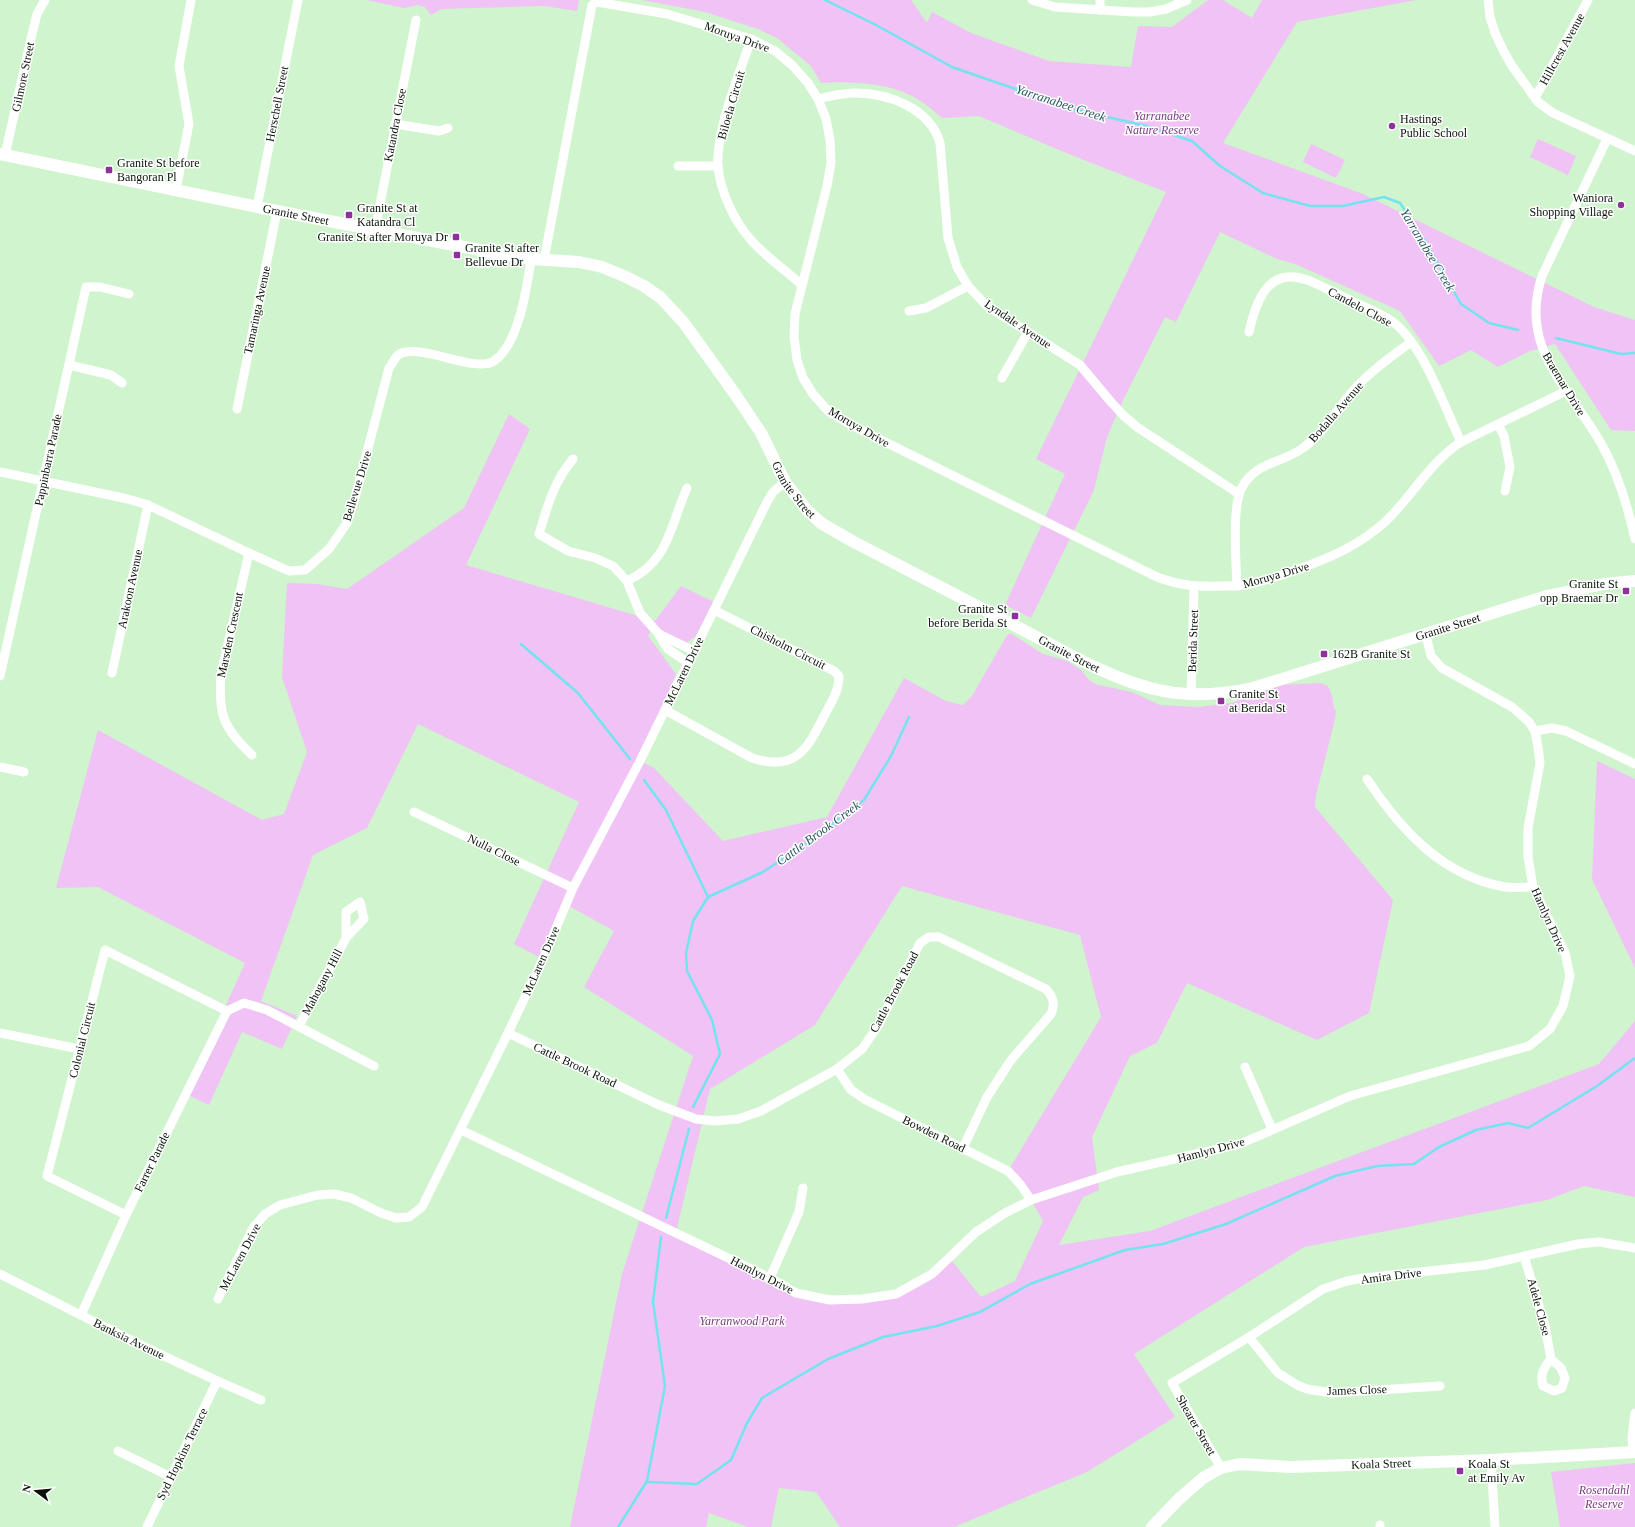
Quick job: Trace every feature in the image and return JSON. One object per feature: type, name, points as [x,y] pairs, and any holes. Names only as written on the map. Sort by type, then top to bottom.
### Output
[{"type":"street","name":"Gilmore Street","points":[[3,155],[37,14],[45,0]]},
{"type":"street","points":[[176,190],[189,124],[179,66],[191,0]]},
{"type":"street","name":"Herschell Street","points":[[257,207],[298,0]]},
{"type":"street","points":[[1032,0],[1055,7],[1150,12],[1166,9],[1187,0]]},
{"type":"street","points":[[1100,0],[1100,10]]},
{"type":"street","points":[[1488,0],[1490,17],[1495,33],[1503,50],[1512,66],[1543,107],[1607,139],[1635,151]]},
{"type":"street","name":"Hillcrest Avenue","points":[[1535,98],[1588,0]]},
{"type":"street","name":"Moruya Drive","points":[[544,260],[592,5],[597,2],[667,14],[751,40],[775,51],[792,65],[808,83],[818,99],[826,119],[830,140],[831,163],[827,186],[801,284],[795,314],[794,338],[797,360],[803,378],[813,394],[829,412],[851,425],[1144,571],[1172,583],[1194,587],[1250,585],[1336,555],[1356,545],[1375,531],[1398,510],[1438,459],[1462,442],[1566,391]]},
{"type":"street","name":"Katandra Close","points":[[375,230],[416,20]]},
{"type":"street","name":"Biloela Circuit","points":[[751,40],[724,122],[719,143],[718,166],[729,206],[741,227],[751,240],[801,284]]},
{"type":"street","name":"Lyndale Avenue","points":[[818,99],[853,93],[882,96],[910,107],[920,114],[931,125],[937,134],[940,143],[948,238],[957,267],[968,286],[987,306],[1080,365],[1120,411],[1137,427],[1239,494]]},
{"type":"street","points":[[395,124],[439,131],[448,128]]},
{"type":"street","name":"Braemar Drive","points":[[1607,139],[1552,253],[1537,290],[1535,317],[1545,356],[1602,445],[1622,491],[1635,540]]},
{"type":"street","name":"Granite Street","points":[[3,155],[277,211],[517,257],[579,262],[602,267],[624,276],[644,286],[661,298],[684,323],[761,433],[785,482],[806,509],[821,523],[846,538],[1079,658],[1120,678],[1154,689],[1191,695],[1220,694],[1253,688],[1547,596],[1604,584],[1635,581]]},
{"type":"street","points":[[678,166],[718,166]]},
{"type":"street","name":"Tamaringa Avenue","points":[[237,408],[277,211]]},
{"type":"street","points":[[517,257],[528,276]]},
{"type":"street","name":"Bellevue Drive","points":[[0,472],[128,499],[148,505],[289,571],[305,570],[329,549],[347,523],[389,368],[399,355],[410,351],[479,364],[486,364],[494,361],[504,350],[518,321],[531,259]]},
{"type":"street","name":"Candelo Close","points":[[1249,332],[1256,306],[1265,290],[1276,281],[1286,276],[1307,280],[1392,322],[1401,329],[1422,357],[1462,442]]},
{"type":"street","points":[[909,311],[926,308],[968,286]]},
{"type":"street","name":"Pappinbarra Parade","points":[[0,676],[86,287],[100,287],[129,294]]},
{"type":"street","points":[[1002,378],[1028,332]]},
{"type":"street","name":"Bodalla Avenue","points":[[1237,586],[1237,512],[1239,494],[1247,480],[1265,465],[1296,453],[1310,443],[1362,381],[1411,342]]},
{"type":"street","points":[[69,365],[111,375],[122,383]]},
{"type":"street","points":[[1498,424],[1504,436],[1510,467],[1505,492]]},
{"type":"street","points":[[573,459],[562,472],[554,488],[539,534],[568,551],[605,561],[613,566],[627,582],[640,613],[658,633],[668,649],[688,663]]},
{"type":"street","name":"McLaren Drive","points":[[218,1298],[253,1228],[265,1214],[280,1206],[318,1195],[334,1194],[351,1198],[381,1213],[396,1218],[409,1217],[422,1207],[508,1033],[543,959],[573,888],[640,761],[767,502],[773,492],[785,482]]},
{"type":"street","points":[[627,582],[640,575],[656,560],[670,536],[679,505],[687,488]]},
{"type":"street","name":"Arakoon Avenue","points":[[112,673],[148,505]]},
{"type":"street","name":"Marsden Crescent","points":[[249,553],[221,674],[219,693],[221,712],[227,727],[236,740],[252,755]]},
{"type":"street","name":"Berida Street","points":[[1191,695],[1194,587]]},
{"type":"street","name":"Chisholm Circuit","points":[[665,710],[752,758],[774,763],[792,758],[808,746],[836,694],[839,684],[839,676],[834,671],[714,610]]},
{"type":"street","points":[[658,633],[694,651]]},
{"type":"street","points":[[1426,635],[1431,656],[1442,668],[1512,707],[1529,722],[1535,731],[1552,728],[1566,731],[1635,764]]},
{"type":"street","name":"Hamlyn Drive","points":[[461,1130],[770,1278],[796,1293],[830,1300],[862,1299],[896,1294],[932,1274],[976,1232],[1005,1213],[1032,1200],[1117,1172],[1240,1144],[1350,1096],[1529,1046],[1550,1029],[1563,1006],[1570,976],[1565,953],[1533,886],[1528,858],[1528,828],[1540,764],[1535,731]]},
{"type":"street","points":[[0,767],[24,772]]},
{"type":"street","points":[[1366,779],[1388,810],[1411,836],[1444,863],[1479,881],[1507,887],[1533,886]]},
{"type":"street","name":"Nulla Close","points":[[414,812],[573,888]]},
{"type":"street","name":"Cattle Brook Road","points":[[508,1033],[659,1105],[696,1119],[715,1121],[738,1119],[761,1111],[837,1069],[862,1049],[878,1026],[920,943],[929,936],[939,937],[1046,989],[1052,995],[1055,1005],[1052,1014],[1011,1060],[987,1097],[963,1148]]},
{"type":"street","name":"Mahogany Hill","points":[[298,1026],[346,938]]},
{"type":"street","name":"Colonial Circuit","points":[[126,1216],[47,1176],[105,950],[227,1011]]},
{"type":"street","name":"Mahogany Hill","points":[[227,1011],[244,1003],[267,1010],[374,1066]]},
{"type":"street","name":"Farrer Parade","points":[[81,1315],[126,1216],[227,1011]]},
{"type":"street","points":[[0,1033],[79,1049]]},
{"type":"street","points":[[1245,1067],[1272,1129]]},
{"type":"street","name":"Bowden Road","points":[[837,1069],[851,1090],[866,1100],[1008,1171],[1032,1200]]},
{"type":"street","points":[[770,1278],[799,1212],[803,1188]]},
{"type":"street","name":"Amira Drive","points":[[1172,1383],[1249,1337],[1323,1289],[1336,1285],[1364,1278],[1485,1265],[1578,1244],[1599,1242],[1635,1248]]},
{"type":"street","name":"Adele Close","points":[[1524,1256],[1545,1326],[1551,1359]]},
{"type":"street","name":"Banksia Avenue","points":[[0,1274],[217,1381],[261,1400]]},
{"type":"street","name":"James Close","points":[[1249,1337],[1278,1372],[1293,1383],[1307,1389],[1332,1393],[1440,1386]]},
{"type":"street","name":"Syd Hopkins Terrace","points":[[147,1527],[217,1381]]},
{"type":"street","name":"Shearer Street","points":[[1172,1383],[1221,1468]]},
{"type":"street","name":"Koala Street","points":[[1152,1527],[1196,1482],[1221,1468],[1240,1464],[1291,1467],[1491,1460],[1634,1452],[1632,1437],[1635,1413]]},
{"type":"street","points":[[118,1451],[170,1477]]},
{"type":"street","points":[[1491,1460],[1495,1527]]},
{"type":"green space","points":[[366,0],[579,0],[577,11],[544,6],[442,9],[431,15],[425,7],[418,5],[404,8]]},
{"type":"green space","name":"Yarranabee Nature Reserve","points":[[642,0],[911,0],[927,23],[932,12],[971,33],[1049,61],[1131,67],[1138,26],[1172,27],[1208,0],[1223,0],[1252,18],[1262,0],[1416,0],[1297,22],[1223,143],[1363,194],[1594,307],[1635,320],[1635,431],[1611,430],[1555,344],[1530,351],[1498,367],[1471,350],[1439,366],[1400,311],[1295,264],[1277,259],[1220,232],[1176,322],[1165,317],[1124,398],[1107,437],[1094,490],[1031,618],[1005,605],[1065,474],[1036,459],[1166,192],[1071,155],[979,116],[942,118],[932,109],[912,96],[891,88],[843,82],[821,83],[811,66],[777,38],[758,29],[705,12]]},
{"type":"green space","points":[[1538,139],[1576,156],[1568,175],[1530,157]]},
{"type":"green space","points":[[1311,144],[1345,160],[1336,178],[1303,162]]},
{"type":"green space","name":"Yarranwood Park","points":[[509,414],[530,429],[466,565],[655,621],[681,586],[714,602],[695,637],[686,643],[683,643],[658,628],[655,622],[648,636],[676,674],[640,761],[654,768],[723,841],[827,817],[904,678],[946,701],[963,705],[972,696],[1006,637],[1010,633],[1043,654],[1067,661],[1081,670],[1090,681],[1098,685],[1132,692],[1160,705],[1198,707],[1231,703],[1279,685],[1320,683],[1328,686],[1332,696],[1334,709],[1336,710],[1316,795],[1315,807],[1393,900],[1369,1013],[1317,1040],[1187,983],[1157,1043],[1130,1056],[1092,1137],[1099,1190],[1083,1197],[1059,1245],[1150,1231],[1599,1064],[1635,1021],[1635,1197],[1584,1186],[1547,1200],[1304,1247],[1134,1354],[1175,1417],[1087,1472],[954,1527],[840,1527],[816,1492],[779,1488],[771,1527],[748,1527],[709,1513],[706,1527],[570,1527],[622,1274],[693,1056],[584,987],[614,931],[567,905],[543,959],[514,944],[579,802],[418,724],[367,828],[313,855],[261,1001],[297,1016],[282,1049],[242,1032],[209,1105],[186,1094],[245,963],[98,887],[56,888],[98,730],[262,820],[284,814],[307,752],[282,677],[287,583],[317,584],[347,589],[464,508]],"holes":[[[902,886],[1080,935],[1101,1017],[1008,1171],[1031,1200],[1043,1221],[1015,1281],[981,1297],[949,1257],[896,1294],[830,1300],[796,1293],[676,1232],[710,1089],[815,1025]]]},
{"type":"green space","points":[[1597,761],[1635,779],[1635,968],[1592,879]]},
{"type":"green space","name":"Rosendahl Reserve","points":[[1635,1463],[1635,1527],[1560,1527],[1551,1472]]},
{"type":"waterway","name":"Yarranabee Creek","points":[[825,0],[876,25],[952,67],[1073,109],[1146,126],[1192,141],[1220,166],[1263,193],[1310,206],[1343,206],[1384,197],[1400,203],[1425,241],[1461,304],[1489,323],[1518,330]]},
{"type":"waterway","name":"Yarranabee Creek","points":[[1556,338],[1621,354],[1635,353]]},
{"type":"waterway","name":"Cattle Brook Creek","points":[[521,644],[578,693],[630,759]]},
{"type":"waterway","name":"Cattle Brook Creek","points":[[708,897],[763,872],[811,840],[864,800],[891,756],[909,717]]},
{"type":"waterway","name":"Cattle Brook Creek","points":[[644,780],[666,810],[708,897],[693,921],[686,953],[687,971],[712,1020],[720,1054],[693,1107]]},
{"type":"waterway","points":[[646,1482],[697,1484],[731,1460],[747,1423],[762,1398],[828,1359],[883,1337],[937,1326],[980,1312],[1030,1284],[1125,1250],[1163,1244],[1226,1224],[1335,1176],[1377,1166],[1414,1164],[1439,1147],[1476,1130],[1508,1123],[1528,1128],[1597,1086],[1635,1058]]},
{"type":"waterway","name":"Cattle Brook Creek","points":[[666,1218],[689,1129]]},
{"type":"waterway","name":"Cattle Brook Creek","points":[[618,1527],[647,1481],[665,1386],[653,1302],[661,1237]]},
{"type":"place","name":"Hastings Public School","points":[[1392,126]]},
{"type":"place","name":"Granite St before Bangoran Pl","points":[[109,170]]},
{"type":"place","name":"Waniora Shopping Village","points":[[1621,205]]},
{"type":"place","name":"Granite St at Katandra Cl","points":[[349,215]]},
{"type":"place","name":"Granite St after Moruya Dr","points":[[456,237]]},
{"type":"place","name":"Granite St after Bellevue Dr","points":[[457,255]]},
{"type":"place","name":"Granite St opp Braemar Dr","points":[[1626,591]]},
{"type":"place","name":"Granite St before Berida St","points":[[1015,616]]},
{"type":"place","name":"162B Granite St","points":[[1324,654]]},
{"type":"place","name":"Granite St at Berida St","points":[[1221,701]]},
{"type":"place","name":"Koala St at Emily Av","points":[[1460,1471]]}]
